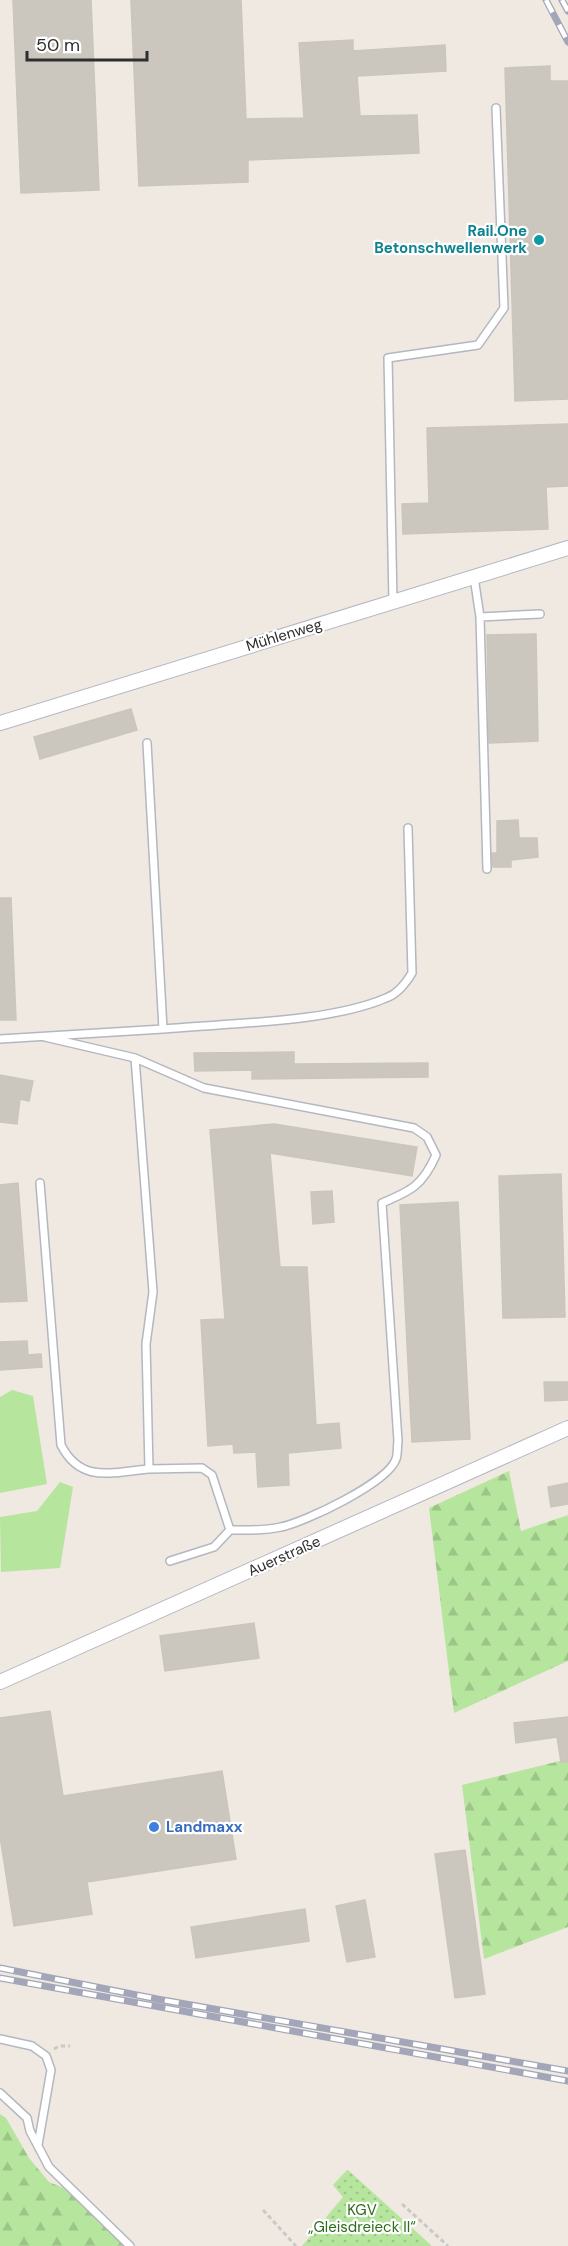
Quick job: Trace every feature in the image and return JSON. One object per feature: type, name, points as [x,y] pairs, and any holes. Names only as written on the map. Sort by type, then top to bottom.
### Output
[{"type":"street","name":"Mühlenweg","points":[[0,723],[568,548]]},
{"type":"street","name":"Auerstraße","points":[[0,1682],[568,1428]]},
{"type":"lane","points":[[393,601],[388,357],[478,345],[504,308],[496,108]]},
{"type":"lane","points":[[474,577],[480,617],[487,868]]},
{"type":"lane","points":[[480,617],[540,614]]},
{"type":"lane","points":[[147,744],[163,1029]]},
{"type":"lane","points":[[0,1039],[163,1029],[313,1015],[356,1008],[388,998],[404,986],[412,973],[408,828]]},
{"type":"lane","points":[[45,1037],[135,1058],[204,1088],[414,1128],[427,1137],[436,1155],[427,1174],[412,1190],[382,1203],[398,1441],[396,1460],[382,1475],[346,1501],[284,1527],[262,1531],[230,1530],[214,1547],[170,1561]]},
{"type":"lane","points":[[135,1058],[153,1292],[147,1344],[149,1469]]},
{"type":"lane","points":[[40,1184],[61,1445],[69,1461],[83,1470],[97,1474],[149,1469],[202,1468],[212,1475],[230,1530]]},
{"type":"lane","points":[[0,2039],[32,2046],[46,2056],[51,2070],[38,2145]]},
{"type":"lane","points":[[0,2093],[27,2118],[30,2131],[49,2167],[130,2246]]},
{"type":"path","points":[[46,2056],[59,2046],[70,2046]]},
{"type":"path","points":[[402,2204],[448,2246]]},
{"type":"path","points":[[263,2210],[297,2246]]},
{"type":"green space","points":[[12,1390],[33,1396],[47,1484],[0,1493],[0,1397]]},
{"type":"green space","points":[[509,1471],[521,1531],[568,1515],[568,1661],[454,1713],[429,1508]]},
{"type":"green space","points":[[60,1482],[73,1487],[60,1568],[1,1572],[0,1517],[37,1511]]},
{"type":"green space","points":[[568,1759],[568,1927],[484,1959],[462,1785]]},
{"type":"green space","points":[[0,2114],[6,2118],[29,2158],[49,2182],[76,2193],[130,2246],[0,2246]]},
{"type":"green space","name":"KGV „Gleisdreieck II“","points":[[347,2170],[432,2246],[302,2246],[343,2197],[333,2185]]},
{"type":"building","points":[[13,0],[91,0],[99,190],[21,193]]},
{"type":"building","points":[[131,0],[241,0],[246,119],[304,118],[299,43],[353,40],[353,51],[445,45],[446,71],[357,76],[360,116],[417,115],[419,153],[248,160],[248,182],[139,186]]},
{"type":"building","name":"Rail.One Betonschwellenwerk","points":[[550,66],[550,81],[568,81],[568,399],[515,401],[505,68]]},
{"type":"building","points":[[568,424],[568,486],[546,487],[548,529],[403,534],[402,504],[429,503],[427,428]]},
{"type":"building","points":[[536,634],[538,741],[489,743],[487,635]]},
{"type":"building","points":[[131,709],[137,730],[40,759],[34,737]]},
{"type":"building","points":[[518,820],[519,838],[537,838],[538,857],[511,860],[511,867],[493,867],[492,853],[497,853],[497,821]]},
{"type":"building","points":[[0,898],[11,898],[16,1020],[0,1020]]},
{"type":"building","points":[[294,1052],[294,1064],[428,1063],[428,1077],[252,1079],[252,1070],[195,1071],[194,1053]]},
{"type":"building","points":[[0,1075],[33,1081],[29,1101],[20,1099],[17,1124],[0,1122]]},
{"type":"building","points":[[274,1124],[417,1147],[412,1176],[270,1153],[280,1267],[307,1267],[316,1425],[339,1423],[341,1448],[288,1453],[289,1485],[258,1487],[256,1452],[234,1453],[233,1444],[208,1446],[201,1320],[225,1319],[210,1130]]},
{"type":"building","points":[[561,1174],[565,1317],[503,1318],[499,1176]]},
{"type":"building","points":[[18,1183],[27,1301],[0,1302],[0,1185]]},
{"type":"building","points":[[332,1191],[334,1222],[313,1224],[311,1192]]},
{"type":"building","points":[[458,1202],[470,1439],[412,1442],[400,1205]]},
{"type":"building","points":[[27,1341],[28,1355],[41,1354],[42,1367],[0,1370],[0,1342]]},
{"type":"building","points":[[544,1382],[568,1382],[568,1400],[545,1401]]},
{"type":"building","points":[[568,1483],[568,1504],[551,1507],[548,1487]]},
{"type":"building","points":[[254,1623],[259,1658],[165,1671],[160,1636]]},
{"type":"building","points":[[50,1711],[63,1796],[222,1771],[236,1859],[87,1882],[92,1914],[14,1926],[0,1836],[0,1718]]},
{"type":"building","points":[[568,1717],[568,1762],[561,1762],[557,1737],[516,1743],[514,1723]]},
{"type":"building","points":[[465,1850],[485,1994],[455,1998],[435,1854]]},
{"type":"building","points":[[365,1900],[375,1957],[347,1962],[336,1906]]},
{"type":"building","points":[[305,1909],[309,1941],[196,1958],[191,1927]]},
{"type":"railway","points":[[546,0],[568,42]]},
{"type":"railway","points":[[562,0],[568,11]]},
{"type":"railway","points":[[0,1968],[157,1999],[568,2071]]},
{"type":"railway","points":[[0,1978],[568,2081]]},
{"type":"place","name":"Rail.One Betonschwellenwerk","points":[[539,240]]},
{"type":"place","name":"Landmaxx","points":[[154,1827]]}]
